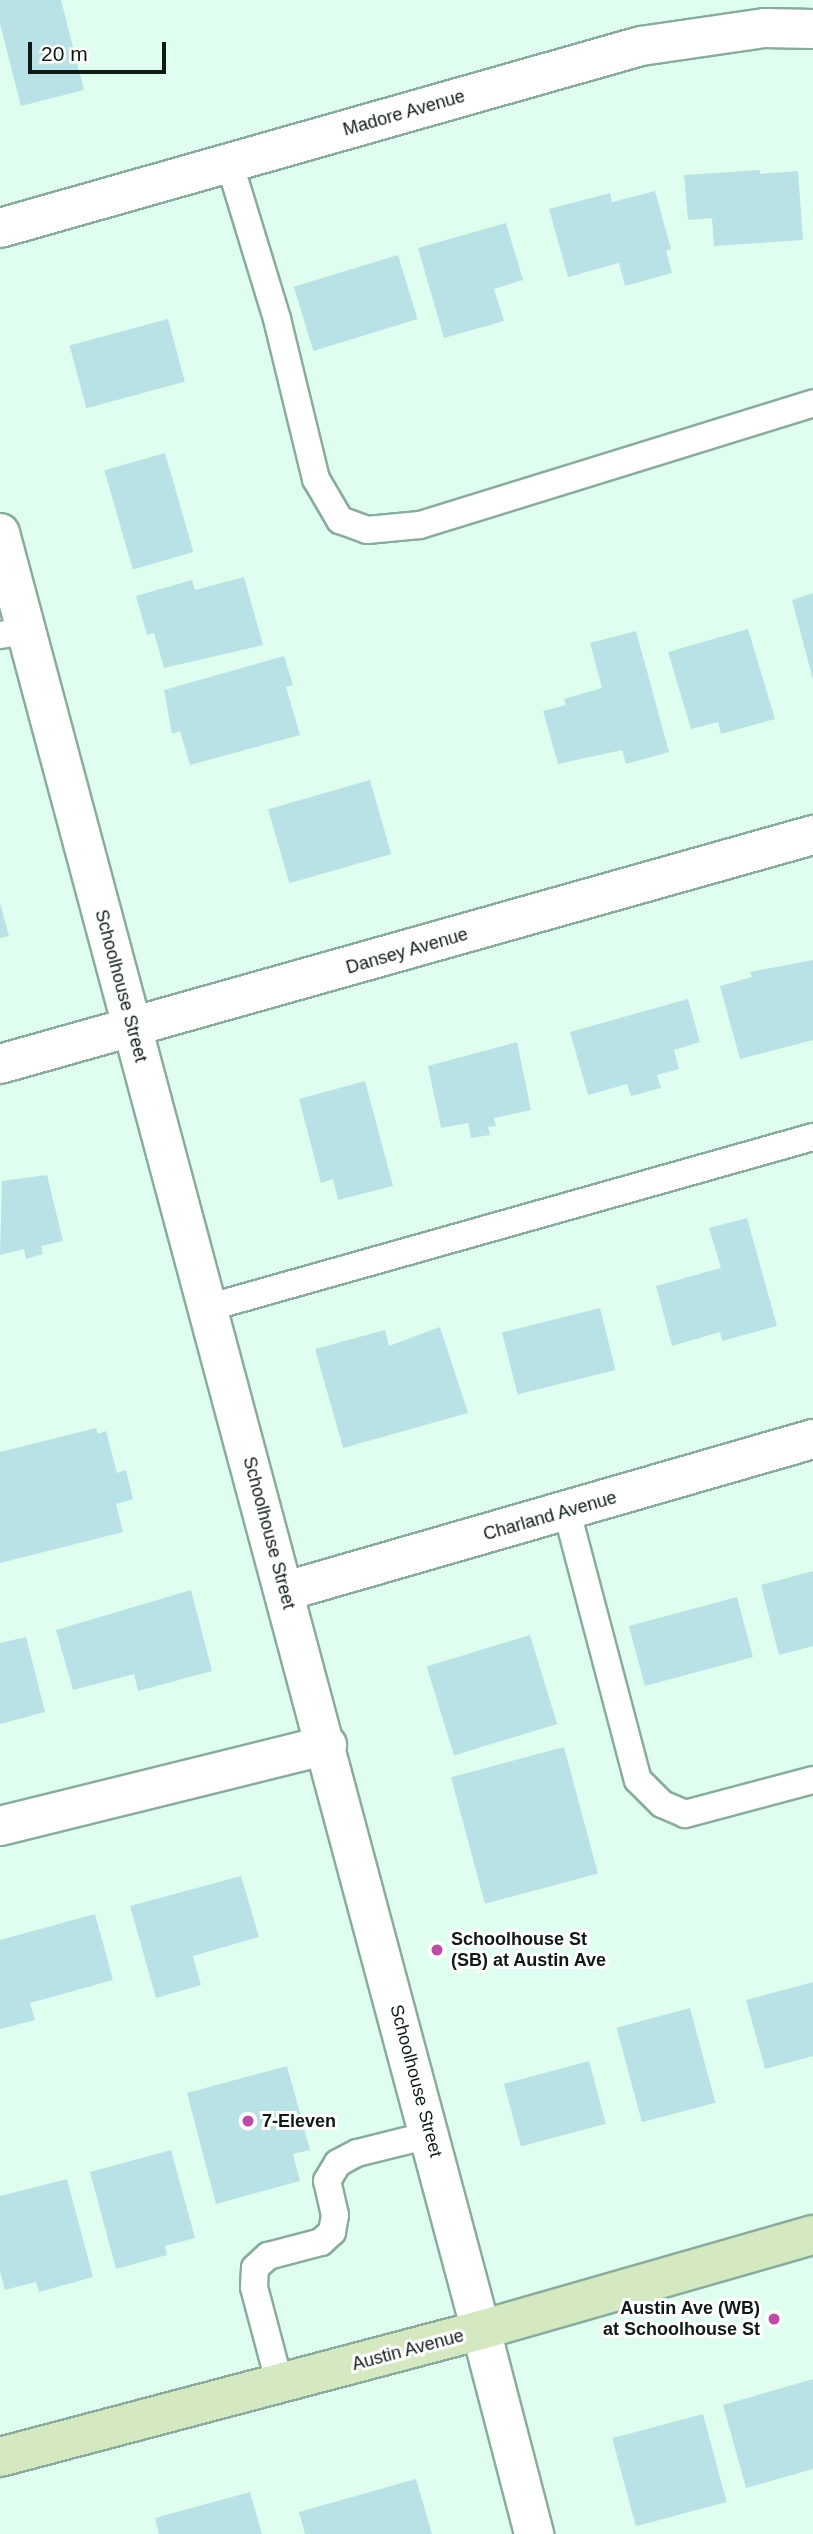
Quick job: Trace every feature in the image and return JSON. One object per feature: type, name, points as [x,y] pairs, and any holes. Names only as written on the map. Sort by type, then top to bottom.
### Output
[{"type":"main road","name":"Austin Avenue","points":[[0,2457],[481,2330],[813,2235]]},
{"type":"street","name":"Madore Avenue","points":[[0,228],[230,165],[641,46],[740,31],[813,29]]},
{"type":"street","name":"Schoolhouse Street","points":[[0,533],[13,633],[133,1029],[286,1591],[534,2534]]},
{"type":"street","name":"Dansey Avenue","points":[[0,1064],[133,1029],[813,835]]},
{"type":"street","name":"Charland Avenue","points":[[286,1591],[813,1439]]},
{"type":"street","points":[[0,1826],[327,1745]]},
{"type":"lane","points":[[230,165],[277,319],[316,479],[340,520],[367,530],[420,524],[813,403]]},
{"type":"lane","points":[[207,1308],[813,1137]]},
{"type":"lane","points":[[567,1511],[638,1780],[662,1804],[685,1814],[813,1780]]},
{"type":"lane","points":[[279,2385],[254,2287],[255,2268],[268,2256],[321,2242],[332,2232],[335,2215],[327,2181],[338,2163],[357,2153],[430,2135]]},
{"type":"building","points":[[0,0],[61,0],[84,90],[21,106],[0,24]]},
{"type":"building","points":[[760,170],[760,174],[798,171],[803,240],[714,246],[712,218],[688,220],[684,175]]},
{"type":"building","points":[[655,191],[671,249],[666,251],[672,273],[625,286],[619,263],[568,277],[549,209],[610,193],[612,202]]},
{"type":"building","points":[[506,223],[523,280],[494,289],[504,321],[444,338],[418,248]]},
{"type":"building","points":[[398,255],[418,319],[313,351],[294,287]]},
{"type":"building","points":[[168,319],[185,382],[86,408],[69,345]]},
{"type":"building","points":[[165,453],[193,552],[133,569],[104,470]]},
{"type":"building","points":[[244,577],[263,645],[164,668],[154,633],[147,635],[136,596],[192,580],[195,590]]},
{"type":"building","points":[[813,593],[813,680],[792,600]]},
{"type":"building","points":[[748,629],[775,719],[721,734],[718,722],[691,729],[668,652]]},
{"type":"building","points":[[636,631],[669,752],[626,764],[622,750],[558,764],[543,711],[566,705],[564,699],[602,688],[590,643]]},
{"type":"building","points":[[284,656],[293,685],[286,687],[300,735],[190,765],[180,731],[172,734],[164,690]]},
{"type":"building","points":[[370,780],[391,854],[289,883],[268,809]]},
{"type":"building","points":[[0,903],[9,936],[0,938]]},
{"type":"building","points":[[813,960],[813,1040],[740,1059],[720,986],[752,977],[750,972]]},
{"type":"building","points":[[688,999],[700,1042],[674,1050],[679,1069],[657,1075],[661,1088],[631,1096],[627,1084],[588,1095],[570,1032]]},
{"type":"building","points":[[517,1042],[531,1110],[494,1118],[496,1126],[488,1127],[490,1135],[471,1138],[468,1123],[441,1128],[428,1066]]},
{"type":"building","points":[[365,1081],[393,1186],[338,1200],[333,1179],[321,1183],[299,1099]]},
{"type":"building","points":[[47,1175],[63,1241],[41,1246],[43,1254],[26,1259],[24,1249],[0,1255],[2,1181]]},
{"type":"building","points":[[747,1218],[777,1326],[722,1341],[720,1332],[672,1346],[656,1286],[721,1268],[709,1228]]},
{"type":"building","points":[[600,1308],[615,1370],[517,1395],[502,1332]]},
{"type":"building","points":[[440,1327],[468,1413],[343,1448],[315,1349],[385,1330],[389,1346]]},
{"type":"building","points":[[96,1428],[98,1434],[106,1431],[117,1473],[126,1470],[133,1499],[116,1504],[123,1532],[0,1563],[0,1452]]},
{"type":"building","points":[[813,1571],[813,1646],[779,1655],[761,1585]]},
{"type":"building","points":[[191,1590],[212,1671],[138,1691],[134,1674],[73,1690],[56,1630]]},
{"type":"building","points":[[737,1597],[753,1657],[645,1686],[629,1626]]},
{"type":"building","points":[[530,1635],[557,1724],[454,1756],[427,1667]]},
{"type":"building","points":[[26,1637],[45,1712],[0,1724],[0,1643]]},
{"type":"building","points":[[564,1747],[598,1874],[485,1904],[451,1777]]},
{"type":"building","points":[[241,1876],[259,1937],[193,1956],[201,1985],[156,1998],[130,1906]]},
{"type":"building","points":[[95,1914],[113,1980],[30,2003],[35,2020],[0,2029],[0,1940]]},
{"type":"building","points":[[813,1982],[813,2056],[765,2069],[746,2000]]},
{"type":"building","points":[[690,2008],[715,2103],[642,2122],[617,2028]]},
{"type":"building","points":[[589,2061],[606,2124],[521,2147],[504,2084]]},
{"type":"building","name":"7-Eleven","points":[[287,2066],[310,2150],[293,2154],[300,2181],[216,2204],[187,2093]]},
{"type":"building","points":[[171,2150],[195,2238],[165,2246],[167,2255],[116,2269],[90,2172]]},
{"type":"building","points":[[67,2179],[93,2277],[39,2292],[36,2282],[5,2290],[0,2271],[0,2196]]},
{"type":"building","points":[[813,2379],[813,2469],[746,2488],[723,2405]]},
{"type":"building","points":[[703,2414],[727,2502],[636,2526],[612,2438]]},
{"type":"building","points":[[416,2479],[432,2534],[305,2534],[299,2512]]},
{"type":"building","points":[[250,2492],[262,2534],[159,2534],[155,2518]]},
{"type":"place","name":"Schoolhouse St (SB) at Austin Ave","points":[[437,1950]]},
{"type":"place","name":"7-Eleven","points":[[248,2121]]},
{"type":"place","name":"Austin Ave (WB) at Schoolhouse St","points":[[774,2319]]}]
